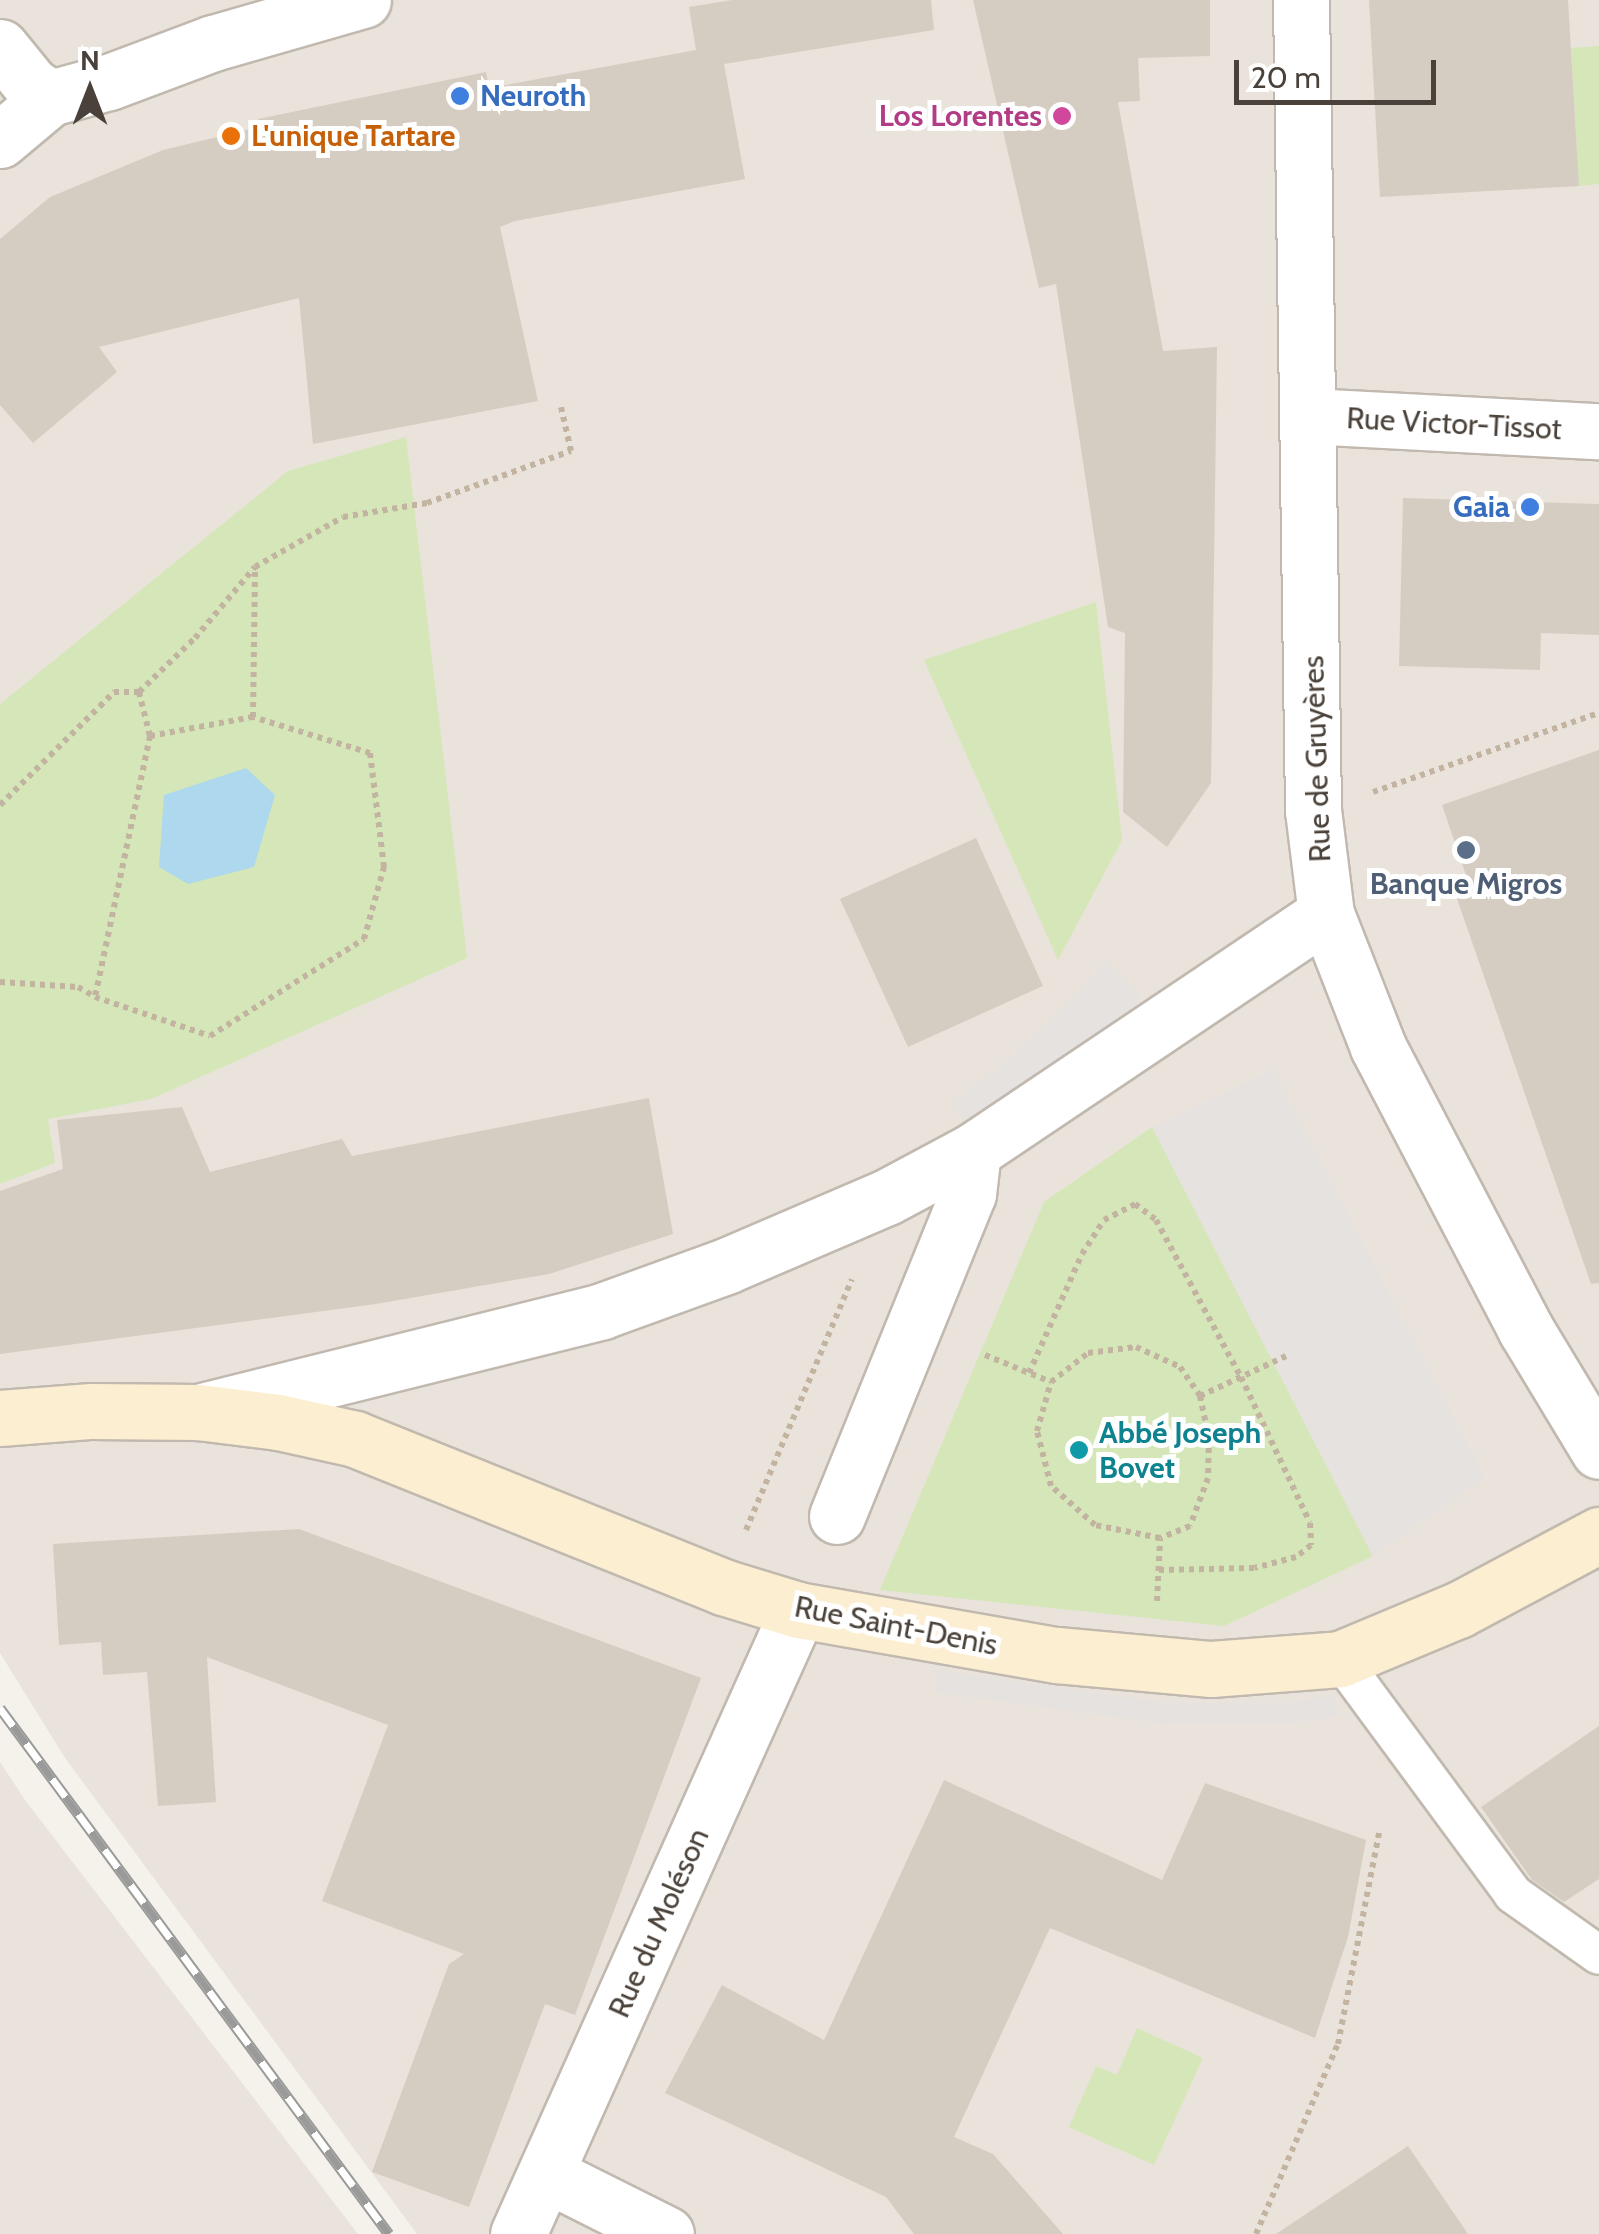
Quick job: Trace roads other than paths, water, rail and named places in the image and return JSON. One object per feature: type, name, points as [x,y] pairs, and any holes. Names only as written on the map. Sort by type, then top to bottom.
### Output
[{"type":"main road","name":"Rue Saint-Denis","points":[[0,1418],[92,1411],[198,1412],[278,1422],[355,1439],[722,1586],[798,1610],[1057,1655],[1211,1669],[1340,1659],[1458,1610],[1599,1535]]},
{"type":"street","points":[[0,140],[50,98],[109,82],[213,43],[363,0]]},
{"type":"street","name":"Rue de Gruyères","points":[[1301,0],[1313,810],[1326,914],[1378,1047],[1526,1330],[1599,1450]]},
{"type":"street","points":[[0,46],[31,85],[50,98]]},
{"type":"street","name":"Rue Victor-Tissot","points":[[1308,416],[1599,431]]},
{"type":"street","name":"Rue Saint-Denis","points":[[198,1412],[602,1312],[726,1266],[887,1197],[973,1152],[1326,914]]},
{"type":"street","points":[[836,1516],[968,1194],[973,1152]]},
{"type":"street","name":"Rue du Moléson","points":[[518,2234],[548,2175],[798,1610]]},
{"type":"street","points":[[548,2175],[666,2234]]},
{"type":"lane","points":[[1340,1659],[1513,1894],[1599,1956]]},
{"type":"water","points":[[246,768],[275,795],[254,867],[188,884],[159,867],[164,795]]},
{"type":"railway","points":[[0,1708],[389,2234]]},
{"type":"place","name":"Neuroth","points":[[460,96]]},
{"type":"place","name":"Los Lorentes","points":[[1062,116]]},
{"type":"place","name":"L'unique Tartare","points":[[231,136]]},
{"type":"place","name":"Gaia","points":[[1530,507]]},
{"type":"place","name":"Banque Migros","points":[[1466,850]]},
{"type":"place","name":"Abbé Joseph Bovet","points":[[1079,1450]]}]
